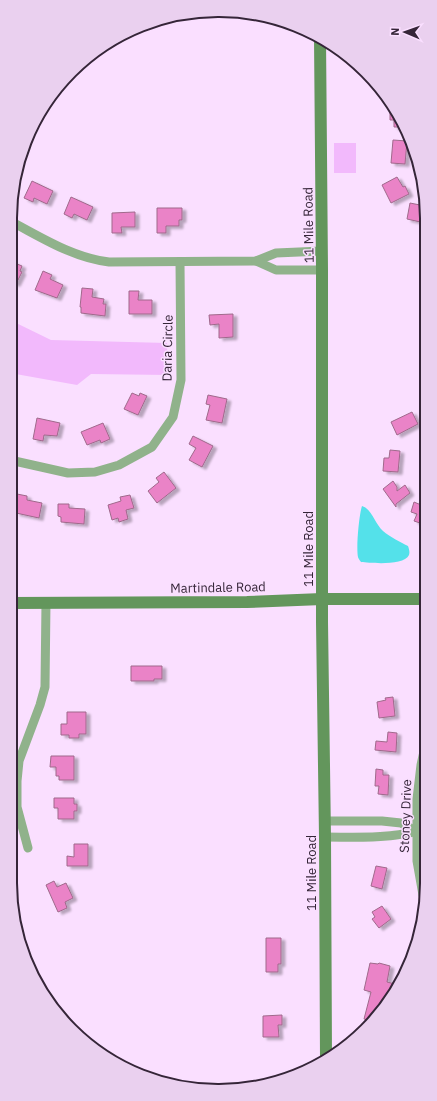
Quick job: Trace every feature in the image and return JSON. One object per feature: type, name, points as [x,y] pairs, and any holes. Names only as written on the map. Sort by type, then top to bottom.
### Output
[{"type":"street","name":"11 Mile Road","points":[[320,45],[322,251],[322,599],[326,1053]]},
{"type":"street","points":[[17,225],[76,254],[90,259],[109,262],[256,261],[276,253],[322,251]]},
{"type":"street","points":[[256,261],[276,270],[322,270]]},
{"type":"street","name":"Daria Circle","points":[[17,462],[68,473],[95,472],[119,465],[152,447],[173,417],[180,380],[180,262]]},
{"type":"street","name":"Martindale Road","points":[[17,603],[239,602],[322,599],[420,599]]},
{"type":"street","points":[[28,848],[17,807],[17,781],[19,762],[45,687],[46,602]]},
{"type":"street","name":"Stoney Drive","points":[[420,774],[417,799],[416,831],[416,861],[420,880]]},
{"type":"street","points":[[325,821],[382,821],[401,823],[416,831]]},
{"type":"street","points":[[325,837],[381,837],[420,831]]},
{"type":"shaded area","points":[[334,143],[356,143],[356,173],[334,173]]},
{"type":"shaded area","points":[[17,323],[51,340],[167,343],[168,375],[91,374],[77,385],[17,374]]},
{"type":"shaded area","points":[[362,506],[371,513],[383,531],[408,546],[409,555],[406,558],[401,561],[387,563],[361,562],[358,557],[357,546]]},
{"type":"building","points":[[390,113],[393,118],[398,127],[394,127],[394,120],[390,120]]},
{"type":"building","points":[[393,140],[405,141],[407,146],[405,164],[391,163]]},
{"type":"building","points":[[397,177],[403,187],[405,186],[409,194],[391,203],[382,185]]},
{"type":"building","points":[[32,181],[53,191],[47,204],[34,198],[33,202],[24,198]]},
{"type":"building","points":[[71,197],[93,207],[87,220],[74,214],[72,218],[64,214]]},
{"type":"building","points":[[410,203],[420,205],[420,222],[407,219]]},
{"type":"building","points":[[157,208],[182,208],[182,220],[179,220],[179,226],[166,226],[166,233],[157,233]]},
{"type":"building","points":[[135,212],[135,227],[121,227],[122,233],[112,233],[112,213]]},
{"type":"building","points":[[17,264],[22,266],[20,271],[22,272],[17,282]]},
{"type":"building","points":[[43,271],[52,275],[50,279],[63,285],[57,298],[35,290]]},
{"type":"building","points":[[82,288],[93,289],[92,297],[104,299],[103,304],[106,304],[105,316],[81,313],[80,307]]},
{"type":"building","points":[[129,291],[139,291],[138,300],[152,300],[152,314],[129,314]]},
{"type":"building","points":[[233,314],[233,337],[219,338],[219,324],[210,325],[209,315]]},
{"type":"building","points":[[132,393],[139,396],[140,393],[147,396],[138,415],[124,409]]},
{"type":"building","points":[[208,395],[227,399],[222,423],[206,420],[210,405],[206,404]]},
{"type":"building","points":[[412,412],[418,424],[397,435],[391,422]]},
{"type":"building","points":[[37,418],[60,423],[57,436],[44,435],[43,441],[33,439]]},
{"type":"building","points":[[103,423],[110,439],[101,443],[100,440],[87,445],[81,432]]},
{"type":"building","points":[[193,436],[213,446],[202,467],[189,460],[196,448],[189,444]]},
{"type":"building","points":[[390,450],[400,451],[398,472],[383,471],[384,458],[389,458]]},
{"type":"building","points":[[164,472],[176,488],[157,503],[148,491],[159,482],[156,478]]},
{"type":"building","points":[[393,481],[397,487],[397,491],[405,485],[410,493],[396,504],[396,507],[383,489]]},
{"type":"building","points":[[17,494],[27,496],[27,500],[42,503],[39,518],[17,513]]},
{"type":"building","points":[[130,495],[134,508],[126,510],[128,519],[119,522],[118,518],[112,520],[108,505],[121,501],[120,497]]},
{"type":"building","points":[[414,502],[420,504],[420,523],[414,521],[417,514],[411,512]]},
{"type":"building","points":[[58,504],[69,504],[69,508],[85,509],[84,524],[61,522],[61,517],[58,516]]},
{"type":"building","points":[[131,666],[162,666],[162,679],[154,679],[154,681],[131,681]]},
{"type":"building","points":[[393,697],[395,716],[379,718],[377,702],[386,700],[385,698]]},
{"type":"building","points":[[67,712],[86,712],[86,734],[79,734],[79,738],[69,738],[69,735],[61,735],[61,724],[67,724]]},
{"type":"building","points":[[388,732],[397,733],[396,752],[375,750],[376,741],[387,742]]},
{"type":"building","points":[[51,756],[74,756],[74,780],[59,780],[59,776],[56,776],[56,767],[50,767]]},
{"type":"building","points":[[376,769],[383,770],[383,775],[389,775],[388,795],[378,794],[379,786],[375,786]]},
{"type":"building","points":[[54,798],[74,798],[74,804],[77,804],[77,811],[74,811],[74,819],[58,819],[58,808],[54,808]]},
{"type":"building","points":[[74,844],[88,844],[88,866],[67,866],[67,856],[74,857]]},
{"type":"building","points":[[376,866],[387,868],[382,889],[371,886]]},
{"type":"building","points":[[54,881],[57,887],[66,883],[73,898],[65,902],[67,908],[58,912],[46,885]]},
{"type":"building","points":[[382,906],[391,919],[379,928],[372,919],[375,917],[372,912]]},
{"type":"building","points":[[266,938],[281,938],[281,964],[278,964],[278,972],[266,972]]},
{"type":"building","points":[[370,963],[379,963],[390,966],[387,982],[393,983],[366,1020],[364,1019],[371,992],[364,990]]},
{"type":"building","points":[[282,1015],[282,1025],[278,1025],[279,1037],[263,1037],[263,1016]]}]
